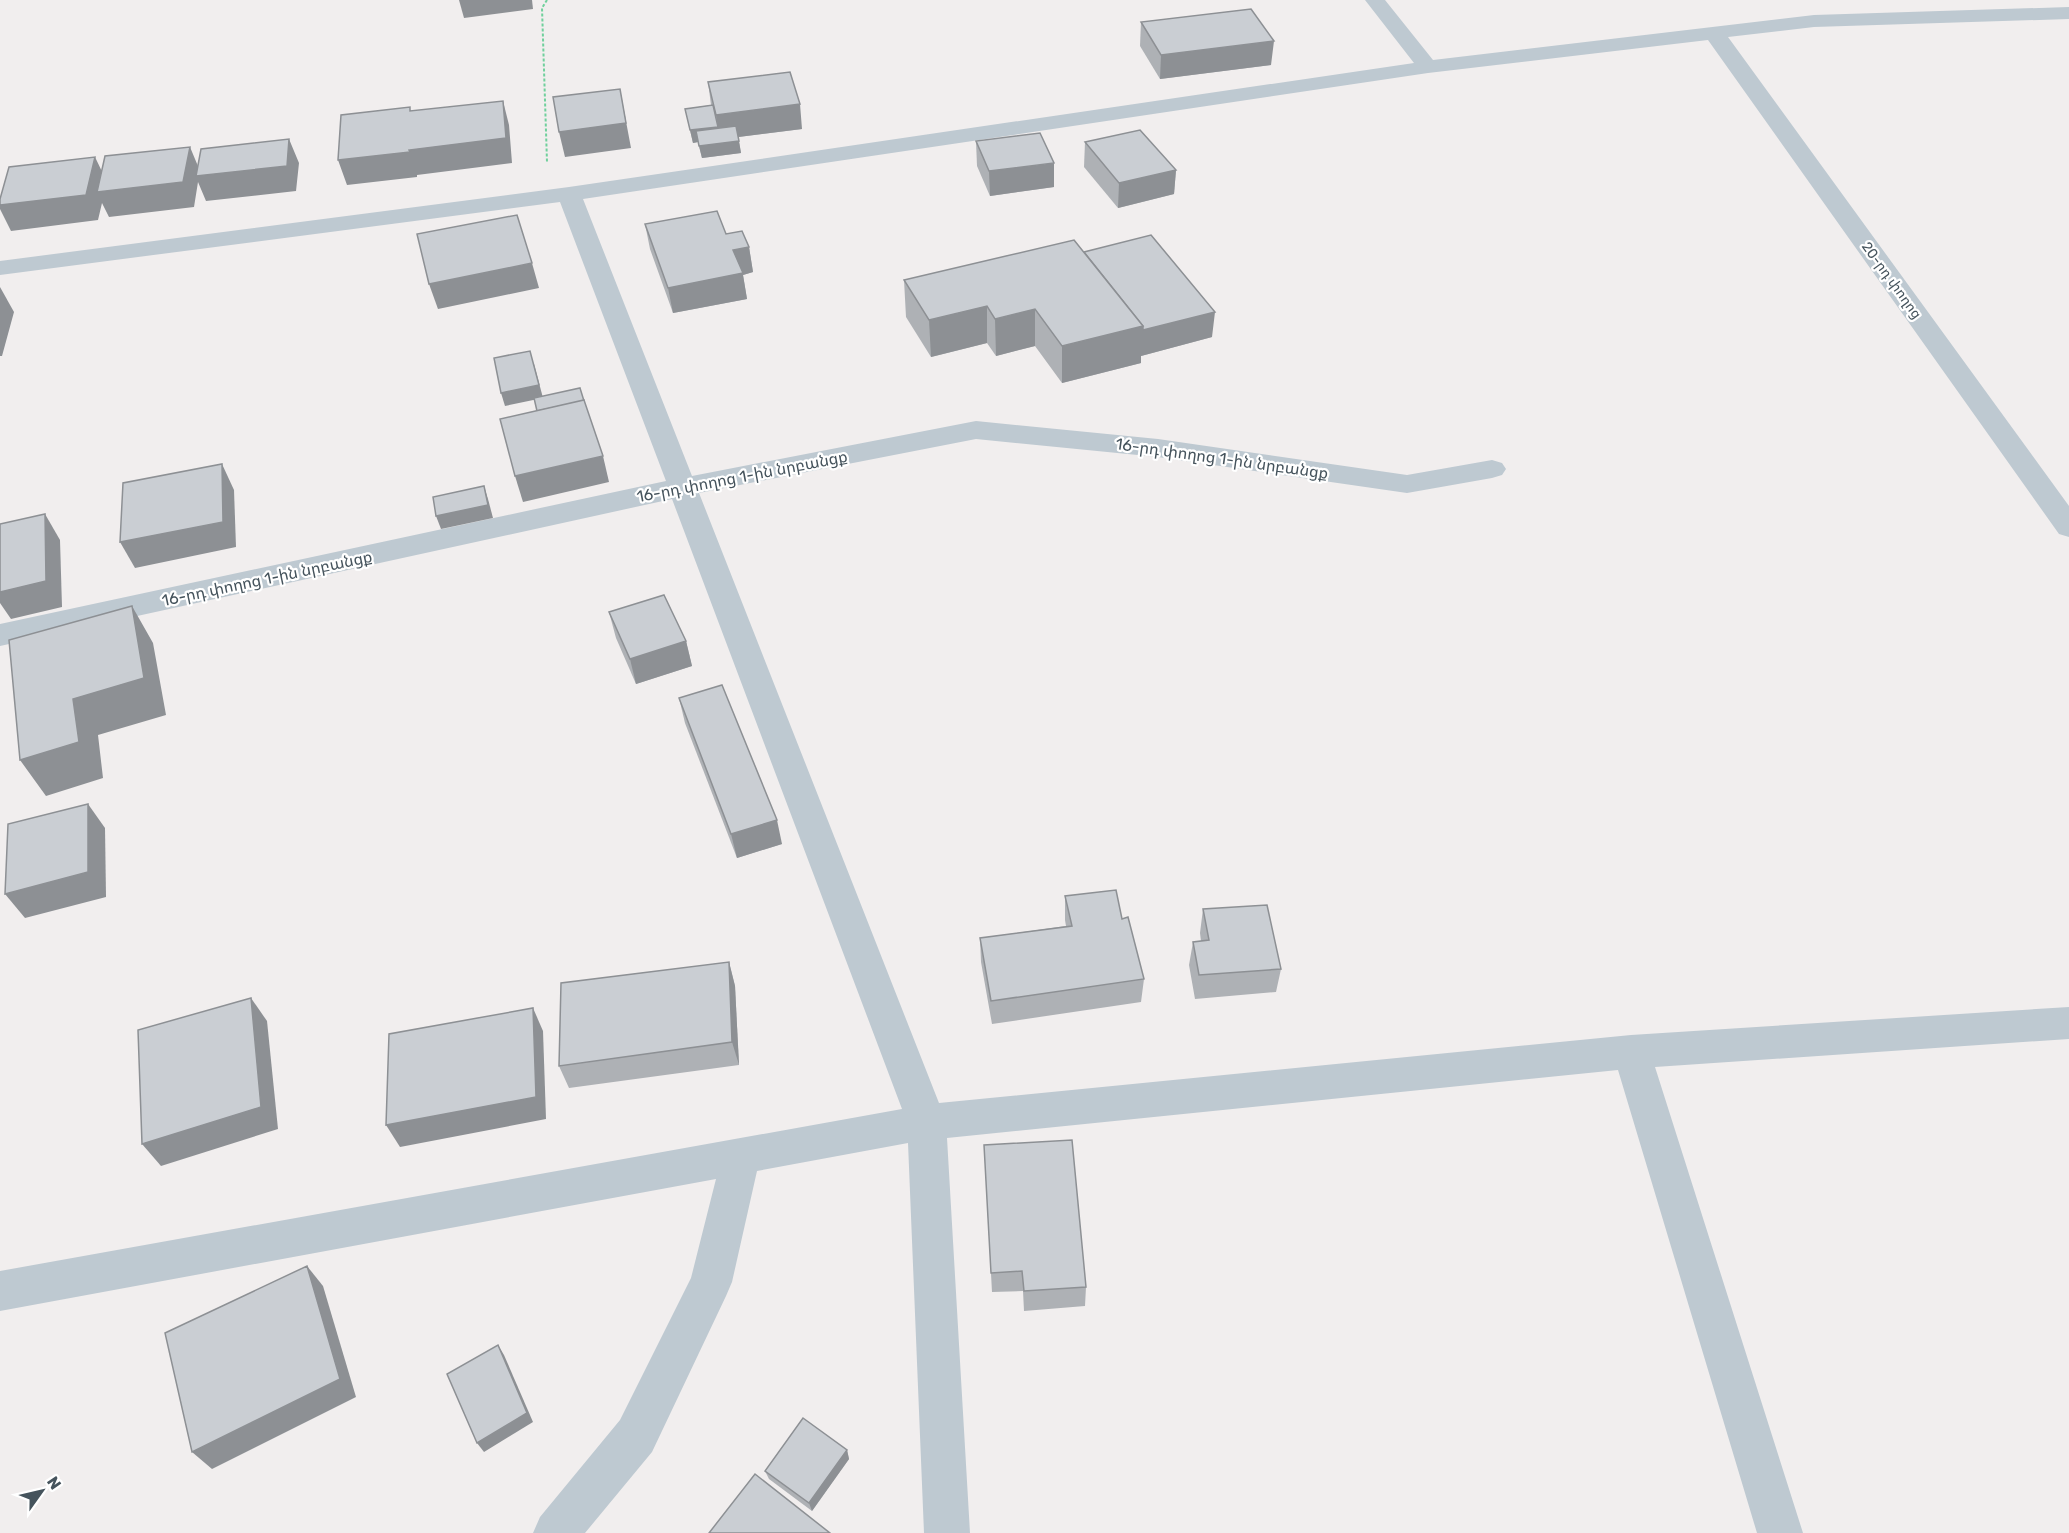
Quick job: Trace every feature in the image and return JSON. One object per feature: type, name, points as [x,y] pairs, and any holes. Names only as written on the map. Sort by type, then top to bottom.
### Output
[{"type":"street","points":[[1375,0],[1428,67]]},
{"type":"street","points":[[1797,0],[1814,21]]},
{"type":"street","points":[[0,268],[559,196],[1428,67],[1814,21],[2069,14]]},
{"type":"street","name":"20-րդ փողոց","points":[[1714,33],[2069,527]]},
{"type":"street","points":[[559,196],[682,487],[927,1122],[947,1533]]},
{"type":"street","name":"16-րդ փողոց 1-ին նրբանցք","points":[[0,635],[682,487],[976,430],[1158,448],[1407,484],[1492,469]]},
{"type":"street","points":[[0,1291],[927,1122],[1631,1052],[2069,1023]]},
{"type":"street","points":[[1631,1052],[1780,1533]]},
{"type":"street","points":[[556,1533],[636,1436],[711,1282],[741,1156]]},
{"type":"path","points":[[548,0],[542,8],[559,196]]},
{"type":"building","points":[[1251,9],[1274,41],[1161,55],[1141,22]]},
{"type":"building","points":[[790,72],[800,104],[716,115],[708,82]]},
{"type":"building","points":[[620,89],[626,123],[559,132],[553,97]]},
{"type":"building","points":[[503,101],[506,138],[338,160],[341,115],[410,107],[410,111]]},
{"type":"building","points":[[713,105],[718,127],[690,130],[685,109]]},
{"type":"building","points":[[736,126],[739,141],[699,146],[696,131]]},
{"type":"building","points":[[1140,130],[1176,170],[1119,183],[1085,142]]},
{"type":"building","points":[[1040,133],[1054,163],[989,171],[976,141]]},
{"type":"building","points":[[289,139],[287,166],[196,176],[201,149]]},
{"type":"building","points":[[190,147],[183,182],[97,192],[105,156]]},
{"type":"building","points":[[95,157],[86,195],[0,205],[9,167]]},
{"type":"building","points":[[717,211],[726,234],[742,231],[749,247],[733,250],[743,273],[668,288],[645,224]]},
{"type":"building","points":[[517,215],[532,263],[429,284],[417,234]]},
{"type":"building","points":[[1151,235],[1215,312],[1143,330],[1143,326],[1084,252]]},
{"type":"building","points":[[1074,240],[1143,326],[1062,346],[1035,309],[995,319],[987,306],[929,320],[904,280]]},
{"type":"building","points":[[530,351],[539,385],[501,393],[494,358]]},
{"type":"building","points":[[580,388],[584,401],[537,411],[534,398]]},
{"type":"building","points":[[584,400],[603,456],[515,476],[500,419]]},
{"type":"building","points":[[222,464],[223,522],[120,542],[123,483]]},
{"type":"building","points":[[484,486],[488,505],[436,516],[433,497]]},
{"type":"building","points":[[45,514],[46,581],[0,592],[0,524]]},
{"type":"building","points":[[664,595],[686,641],[630,659],[609,612]]},
{"type":"building","points":[[132,606],[144,678],[73,699],[79,742],[20,760],[9,640]]},
{"type":"building","points":[[722,685],[777,820],[731,834],[679,698]]},
{"type":"building","points":[[88,804],[88,872],[5,894],[8,824]]},
{"type":"building","points":[[1116,890],[1122,919],[1128,917],[1144,979],[991,1001],[980,938],[1072,926],[1065,896]]},
{"type":"building","points":[[1267,905],[1281,969],[1199,975],[1193,942],[1209,940],[1203,909]]},
{"type":"building","points":[[729,962],[732,1042],[559,1066],[561,983]]},
{"type":"building","points":[[251,998],[261,1107],[142,1144],[138,1030]]},
{"type":"building","points":[[533,1008],[536,1097],[386,1125],[389,1034]]},
{"type":"building","points":[[1072,1140],[1086,1287],[1024,1291],[1022,1271],[991,1273],[984,1145]]},
{"type":"building","points":[[307,1266],[340,1379],[192,1452],[165,1333]]},
{"type":"building","points":[[498,1345],[527,1413],[477,1443],[447,1374]]},
{"type":"building","points":[[803,1418],[847,1450],[809,1503],[765,1471]]},
{"type":"building","points":[[755,1474],[830,1533],[709,1533]]}]
